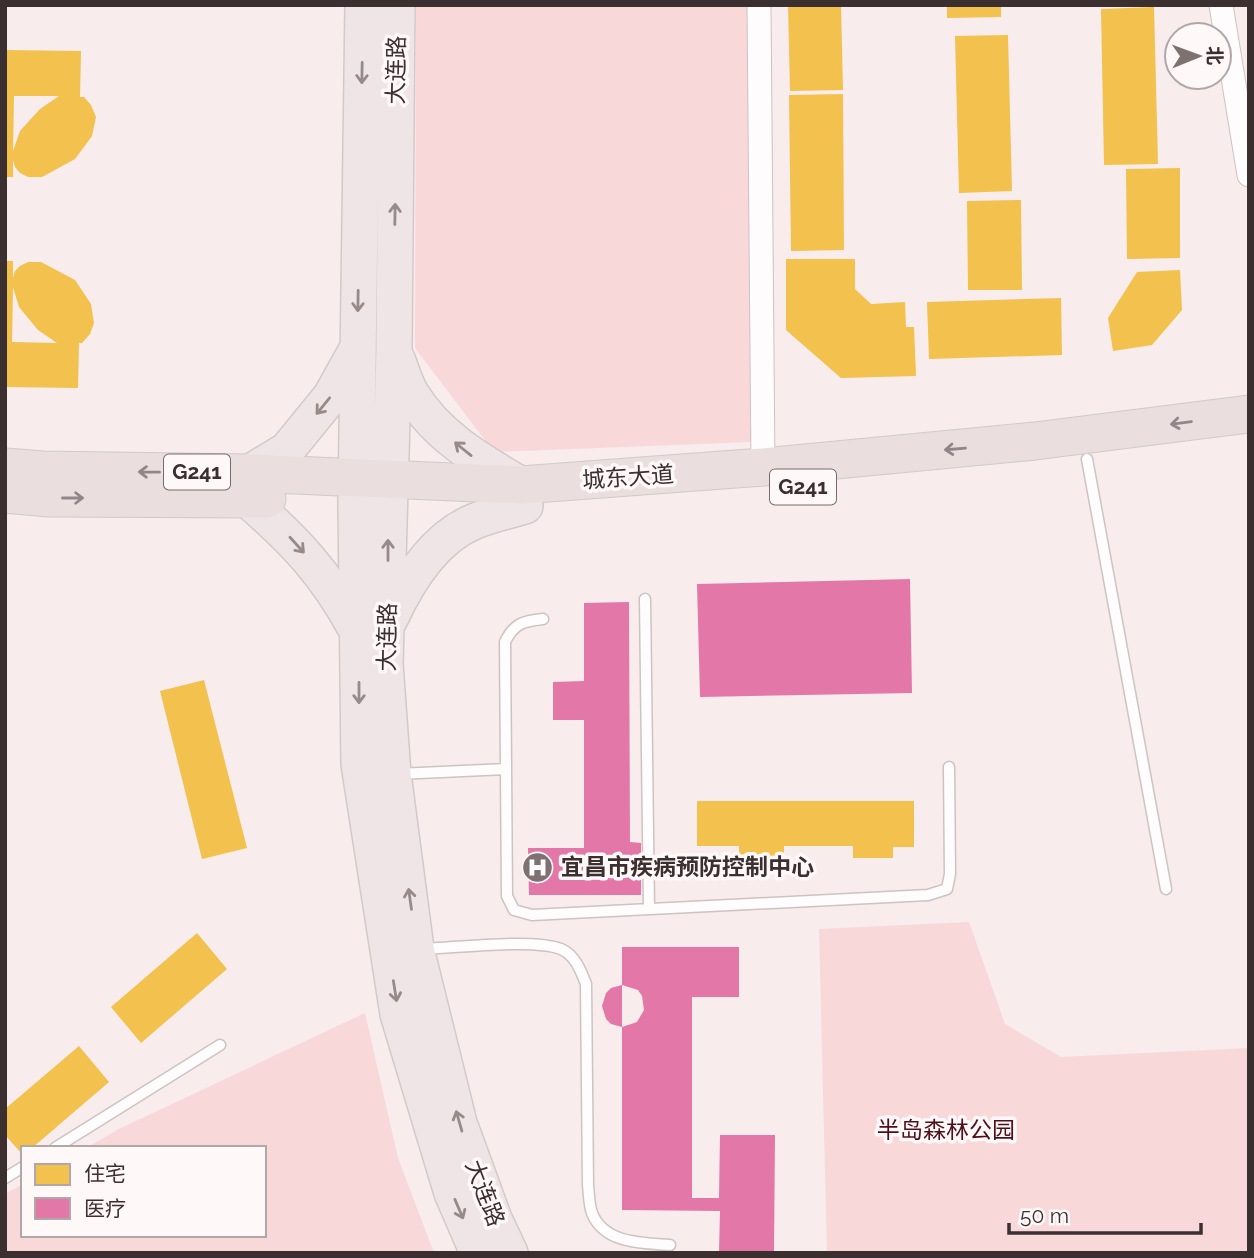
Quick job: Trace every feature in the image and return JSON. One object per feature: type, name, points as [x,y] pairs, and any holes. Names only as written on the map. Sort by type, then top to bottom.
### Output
[{"type":"highway","name":"城东大道","points":[[523,496],[763,467],[1035,441],[1249,414]]},
{"type":"highway","name":"城东大道","points":[[5,467],[248,486],[523,496],[768,490],[1087,459],[1249,439]]},
{"type":"highway","name":"城东大道","points":[[5,494],[49,498],[248,486]]},
{"type":"main road","name":"大连路","points":[[363,5],[357,348],[373,490],[374,629],[359,764],[377,775],[402,950],[459,1123],[494,1219],[510,1253]]},
{"type":"main road","name":"大连路","points":[[373,490],[394,350],[397,5]]},
{"type":"main road","points":[[357,348],[331,396],[287,450],[248,486],[337,594],[374,629],[440,545],[472,522],[523,496],[431,422],[410,393],[394,350]]},
{"type":"main road","name":"大连路","points":[[402,950],[398,1014],[452,1193],[478,1253]]},
{"type":"street","points":[[759,5],[763,467]]},
{"type":"street","points":[[1222,5],[1249,175]]},
{"type":"lane","points":[[1087,459],[1166,889]]},
{"type":"lane","points":[[645,599],[649,909]]},
{"type":"lane","points":[[543,620],[524,621],[511,629],[505,642],[507,896],[514,911],[532,915],[928,895],[947,889],[950,874],[949,767]]},
{"type":"lane","points":[[377,775],[506,769]]},
{"type":"lane","points":[[402,950],[540,944],[563,950],[580,966],[586,984],[588,1185],[593,1214],[604,1230],[628,1242],[670,1245]]},
{"type":"lane","points":[[58,1146],[220,1045]]},
{"type":"lane","points":[[5,1178],[21,1168]]},
{"type":"green space","points":[[416,5],[766,5],[775,441],[494,452],[415,348]]},
{"type":"green space","name":"半岛森林公园","points":[[969,922],[1005,1024],[1061,1057],[1249,1048],[1249,1253],[827,1253],[819,929]]},
{"type":"green space","points":[[365,1013],[398,1158],[434,1253],[5,1253],[5,1194],[21,1185],[21,1237],[266,1237],[266,1146],[89,1146],[119,1129]]},
{"type":"building: 住宅","points":[[788,5],[841,5],[843,90],[790,91]]},
{"type":"building: 住宅","points":[[947,5],[1001,5],[1001,17],[947,18]]},
{"type":"building: 住宅","points":[[1154,7],[1158,164],[1104,165],[1101,9]]},
{"type":"building: 住宅","points":[[1008,35],[1012,191],[959,193],[955,36]]},
{"type":"building: 住宅","points":[[5,50],[81,51],[80,97],[84,97],[91,105],[96,117],[92,136],[75,159],[42,177],[28,177],[20,173],[13,160],[13,177],[5,177]],"holes":[[[14,96],[59,96],[40,109],[20,131],[13,151]]]},
{"type":"building: 住宅","points":[[843,94],[844,250],[791,251],[789,95]]},
{"type":"building: 住宅","points":[[1180,168],[1180,258],[1127,259],[1126,169]]},
{"type":"building: 住宅","points":[[1021,200],[1022,290],[968,290],[967,201]]},
{"type":"building: 住宅","points":[[786,259],[855,259],[855,289],[871,304],[905,302],[906,327],[914,327],[916,376],[841,378],[786,330]]},
{"type":"building: 住宅","points":[[5,261],[13,261],[13,278],[20,266],[28,262],[41,262],[75,280],[91,304],[94,323],[90,334],[79,343],[78,388],[5,387]],"holes":[[[13,287],[19,307],[38,330],[57,343],[12,342]]]},
{"type":"building: 住宅","points":[[1180,270],[1182,310],[1152,345],[1113,351],[1108,318],[1137,272]]},
{"type":"building: 住宅","points":[[1061,298],[1062,355],[929,359],[927,302]]},
{"type":"building: 住宅","points":[[204,680],[247,848],[202,859],[160,691]]},
{"type":"building: 住宅","points":[[697,801],[914,801],[914,847],[893,847],[893,858],[853,858],[853,846],[784,846],[784,862],[739,862],[739,846],[697,846]]},
{"type":"building: 住宅","points":[[197,933],[227,969],[141,1043],[111,1007]]},
{"type":"building: 住宅","points":[[79,1046],[109,1082],[34,1146],[21,1146],[21,1153],[5,1135],[5,1109]]},
{"type":"building: 医疗","points":[[910,579],[912,693],[700,697],[697,584]]},
{"type":"building: 医疗","points":[[629,602],[630,842],[641,843],[641,895],[529,895],[528,848],[584,848],[584,720],[553,720],[553,682],[584,681],[584,603]]},
{"type":"building: 医疗","points":[[622,947],[739,947],[739,997],[692,997],[692,1198],[719,1198],[720,1135],[775,1135],[774,1253],[719,1253],[720,1211],[622,1210],[622,1027],[637,1022],[644,1010],[642,996],[638,990],[622,985]]},
{"type":"building: 医疗","points":[[622,985],[622,1027],[611,1024],[606,1019],[602,1006],[606,993],[611,988]]},
{"type":"place","name":"宜昌市疾病预防控制中心","points":[[538,867]]}]
